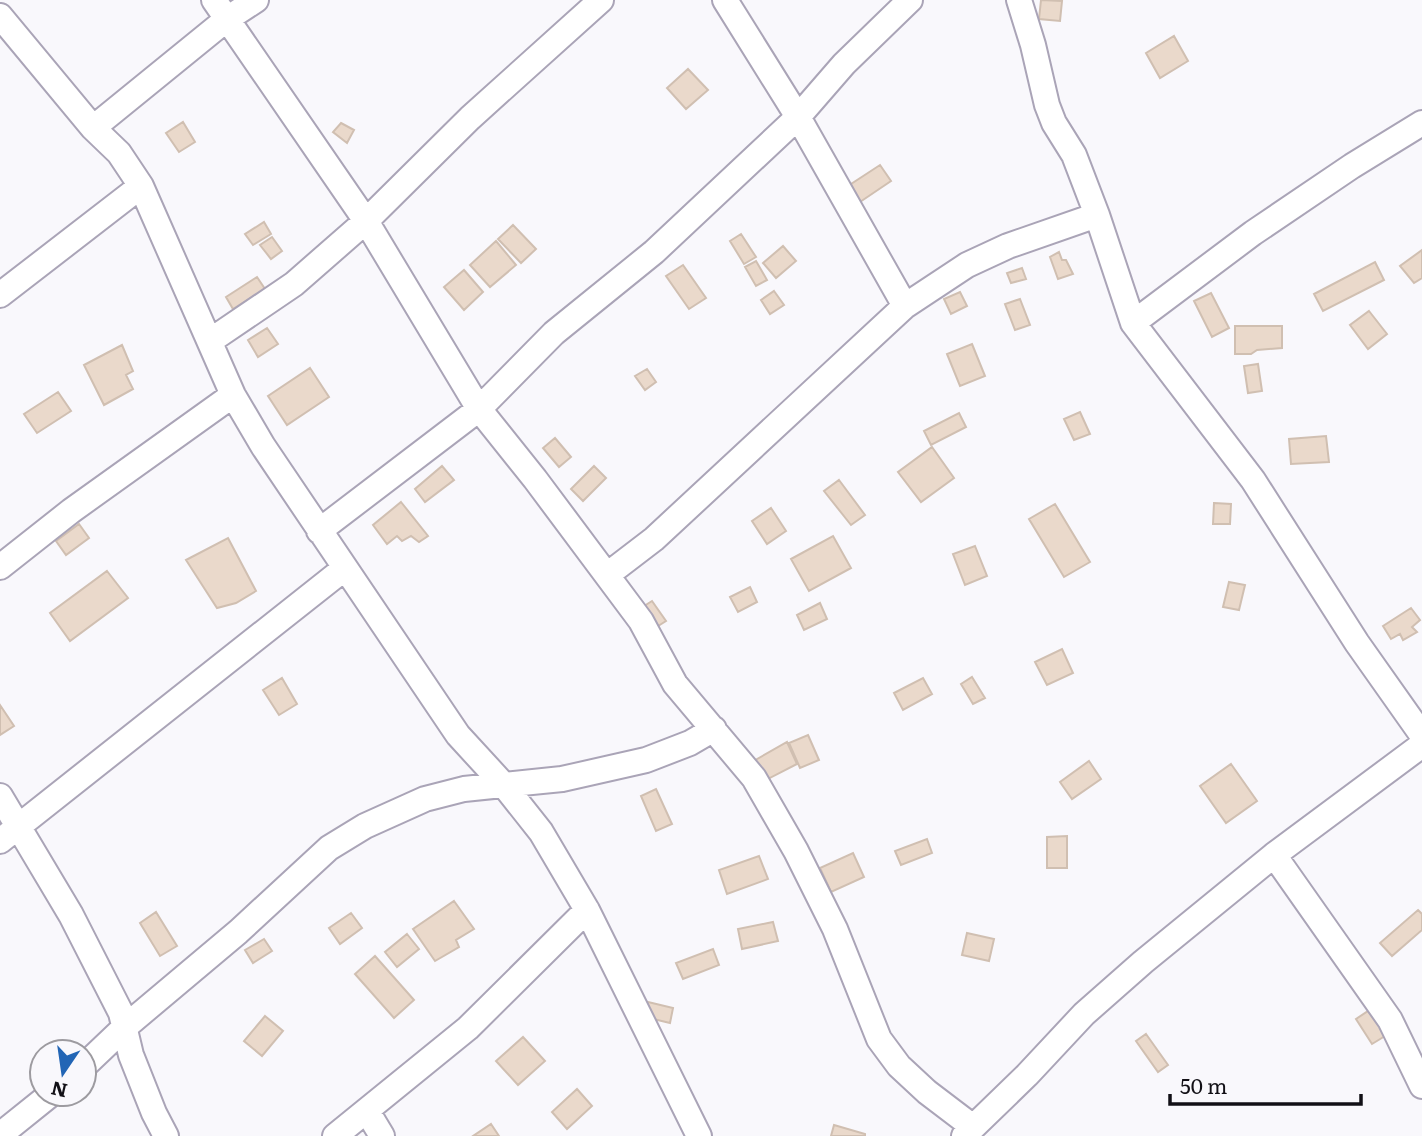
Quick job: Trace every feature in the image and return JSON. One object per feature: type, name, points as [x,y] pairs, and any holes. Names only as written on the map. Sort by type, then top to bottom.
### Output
[{"type":"street","points":[[93,128],[220,9],[256,0]]},
{"type":"street","points":[[210,341],[293,284],[366,221],[470,118],[601,0]]},
{"type":"street","points":[[725,0],[799,117],[905,306]]},
{"type":"street","points":[[319,531],[479,409],[554,333],[654,252],[799,117],[844,64],[910,0]]},
{"type":"street","points":[[1019,0],[1047,105],[1054,123],[1074,155],[1133,323],[1253,480],[1357,643],[1422,735]]},
{"type":"street","points":[[220,9],[366,221],[479,409],[641,621],[676,684],[754,778],[796,851],[835,929],[879,1038],[899,1066],[968,1131],[1027,1075],[1084,1014],[1143,962],[1274,855],[1422,745]]},
{"type":"street","points":[[0,16],[93,128],[119,153],[141,186],[233,395],[262,446],[458,735],[503,784],[541,832],[587,910],[699,1136]]},
{"type":"street","points":[[1133,323],[1253,233],[1352,166],[1421,126]]},
{"type":"street","points":[[0,295],[141,186]]},
{"type":"street","points":[[607,575],[654,539],[905,306],[977,260],[1033,236],[1097,215]]},
{"type":"street","points":[[0,567],[71,511],[233,395]]},
{"type":"street","points":[[9,833],[345,568]]},
{"type":"street","points":[[98,1053],[238,932],[329,848],[365,826],[425,799],[464,789],[562,779],[646,760],[690,743],[714,729]]},
{"type":"street","points":[[0,796],[9,833],[71,915],[121,1013],[136,1066],[166,1136]]},
{"type":"street","points":[[1274,855],[1390,1020],[1422,1086]]},
{"type":"street","points":[[335,1136],[468,1028],[587,910]]},
{"type":"street","points":[[0,1135],[34,1108]]},
{"type":"street","points":[[367,1111],[382,1136]]},
{"type":"building","points":[[1041,0],[1062,1],[1060,21],[1039,19]]},
{"type":"building","points":[[1174,36],[1188,61],[1160,78],[1146,53]]},
{"type":"building","points":[[688,69],[708,90],[686,109],[667,88]]},
{"type":"building","points":[[183,122],[195,142],[179,152],[166,133]]},
{"type":"building","points":[[341,123],[354,130],[347,143],[333,132]]},
{"type":"building","points":[[880,165],[891,181],[860,202],[848,186]]},
{"type":"building","points":[[264,222],[271,234],[253,245],[245,234]]},
{"type":"building","points":[[513,225],[536,249],[521,263],[498,239]]},
{"type":"building","points":[[741,234],[756,257],[744,264],[730,241]]},
{"type":"building","points":[[272,237],[282,251],[271,259],[260,245]]},
{"type":"building","points":[[496,241],[516,265],[490,287],[470,265]]},
{"type":"building","points":[[783,246],[796,261],[776,278],[763,263]]},
{"type":"building","points":[[1422,250],[1422,278],[1414,283],[1400,266]]},
{"type":"building","points":[[1059,252],[1073,274],[1058,279],[1050,257]]},
{"type":"building","points":[[756,261],[767,280],[756,286],[745,267]]},
{"type":"building","points":[[1375,262],[1384,280],[1323,311],[1314,294]]},
{"type":"building","points":[[683,265],[706,298],[689,309],[666,276]]},
{"type":"building","points":[[1022,268],[1026,279],[1011,283],[1007,273]]},
{"type":"building","points":[[464,270],[483,292],[464,310],[444,287]]},
{"type":"building","points":[[257,277],[265,289],[233,309],[226,297]]},
{"type":"building","points":[[774,291],[784,305],[770,314],[761,300]]},
{"type":"building","points":[[960,292],[967,306],[951,314],[944,299]]},
{"type":"building","points":[[1211,293],[1229,328],[1212,337],[1194,301]]},
{"type":"building","points":[[1020,299],[1030,325],[1015,330],[1005,304]]},
{"type":"building","points":[[1369,311],[1387,334],[1368,349],[1350,325]]},
{"type":"building","points":[[1235,326],[1282,326],[1282,348],[1235,354]]},
{"type":"building","points":[[267,328],[278,344],[258,357],[248,340]]},
{"type":"building","points":[[972,344],[985,376],[960,386],[947,354]]},
{"type":"building","points":[[122,345],[133,371],[126,375],[133,389],[104,405],[84,365]]},
{"type":"building","points":[[1258,364],[1262,391],[1248,393],[1244,366]]},
{"type":"building","points":[[310,368],[329,397],[287,425],[268,396]]},
{"type":"building","points":[[647,369],[656,382],[645,390],[635,376]]},
{"type":"building","points":[[58,392],[71,411],[37,433],[24,414]]},
{"type":"building","points":[[1080,412],[1090,434],[1074,440],[1064,419]]},
{"type":"building","points":[[959,413],[966,427],[931,445],[924,431]]},
{"type":"building","points":[[1326,436],[1329,462],[1291,464],[1289,439]]},
{"type":"building","points":[[555,438],[571,457],[559,467],[543,448]]},
{"type":"building","points":[[932,447],[954,478],[921,502],[898,472]]},
{"type":"building","points":[[442,466],[454,480],[425,502],[415,489]]},
{"type":"building","points":[[594,466],[606,478],[583,501],[571,489]]},
{"type":"building","points":[[839,480],[865,515],[851,525],[824,491]]},
{"type":"building","points":[[401,502],[428,536],[419,542],[411,536],[402,541],[397,536],[387,544],[373,525]]},
{"type":"building","points":[[1214,503],[1231,504],[1230,524],[1213,524]]},
{"type":"building","points":[[1055,504],[1090,562],[1064,577],[1029,519]]},
{"type":"building","points":[[771,508],[786,531],[767,544],[752,521]]},
{"type":"building","points":[[79,524],[89,538],[66,555],[56,541]]},
{"type":"building","points":[[833,536],[851,568],[809,591],[791,559]]},
{"type":"building","points":[[228,538],[256,591],[236,603],[217,608],[186,560]]},
{"type":"building","points":[[975,546],[987,576],[965,585],[953,554]]},
{"type":"building","points":[[107,571],[128,598],[70,641],[50,613]]},
{"type":"building","points":[[1229,582],[1245,585],[1239,610],[1223,607]]},
{"type":"building","points":[[750,587],[757,602],[738,612],[730,597]]},
{"type":"building","points":[[652,601],[666,621],[655,628],[641,608]]},
{"type":"building","points":[[820,603],[827,619],[804,630],[797,615]]},
{"type":"building","points":[[1411,608],[1420,620],[1412,627],[1417,632],[1403,640],[1400,634],[1391,639],[1383,626]]},
{"type":"building","points":[[1062,649],[1073,673],[1047,685],[1035,662]]},
{"type":"building","points":[[972,677],[985,698],[973,704],[961,684]]},
{"type":"building","points":[[282,678],[297,704],[279,715],[263,690]]},
{"type":"building","points":[[923,678],[932,694],[903,710],[894,693]]},
{"type":"building","points":[[0,705],[14,726],[0,735]]},
{"type":"building","points":[[808,735],[819,760],[800,768],[789,743]]},
{"type":"building","points":[[787,742],[797,764],[762,782],[750,763]]},
{"type":"building","points":[[1089,761],[1101,779],[1072,799],[1060,782]]},
{"type":"building","points":[[1231,764],[1257,801],[1226,823],[1200,786]]},
{"type":"building","points":[[656,789],[672,824],[656,831],[641,796]]},
{"type":"building","points":[[1067,836],[1067,868],[1047,868],[1047,837]]},
{"type":"building","points":[[927,839],[932,853],[901,865],[895,851]]},
{"type":"building","points":[[853,853],[864,877],[831,892],[820,868]]},
{"type":"building","points":[[759,856],[768,879],[727,894],[719,870]]},
{"type":"building","points":[[454,901],[474,929],[456,940],[459,947],[435,961],[413,929]]},
{"type":"building","points":[[1418,910],[1422,914],[1422,930],[1392,956],[1380,943]]},
{"type":"building","points":[[156,912],[177,946],[160,956],[140,923]]},
{"type":"building","points":[[351,913],[362,928],[340,944],[329,928]]},
{"type":"building","points":[[773,922],[778,941],[742,949],[738,929]]},
{"type":"building","points":[[967,933],[994,939],[989,961],[962,955]]},
{"type":"building","points":[[407,934],[419,949],[397,967],[385,952]]},
{"type":"building","points":[[264,939],[272,951],[253,963],[245,950]]},
{"type":"building","points":[[713,949],[719,965],[683,979],[676,963]]},
{"type":"building","points":[[375,956],[414,1000],[394,1018],[355,974]]},
{"type":"building","points":[[648,1002],[673,1008],[670,1023],[645,1017]]},
{"type":"building","points":[[1374,1007],[1390,1033],[1372,1044],[1356,1019]]},
{"type":"building","points":[[265,1016],[283,1031],[262,1056],[244,1041]]},
{"type":"building","points":[[1146,1034],[1168,1065],[1158,1072],[1136,1041]]},
{"type":"building","points":[[523,1037],[545,1061],[518,1085],[496,1061]]},
{"type":"building","points":[[577,1089],[592,1106],[567,1129],[552,1112]]},
{"type":"building","points":[[491,1124],[499,1136],[473,1136]]},
{"type":"building","points":[[834,1125],[865,1134],[865,1136],[831,1136]]}]
